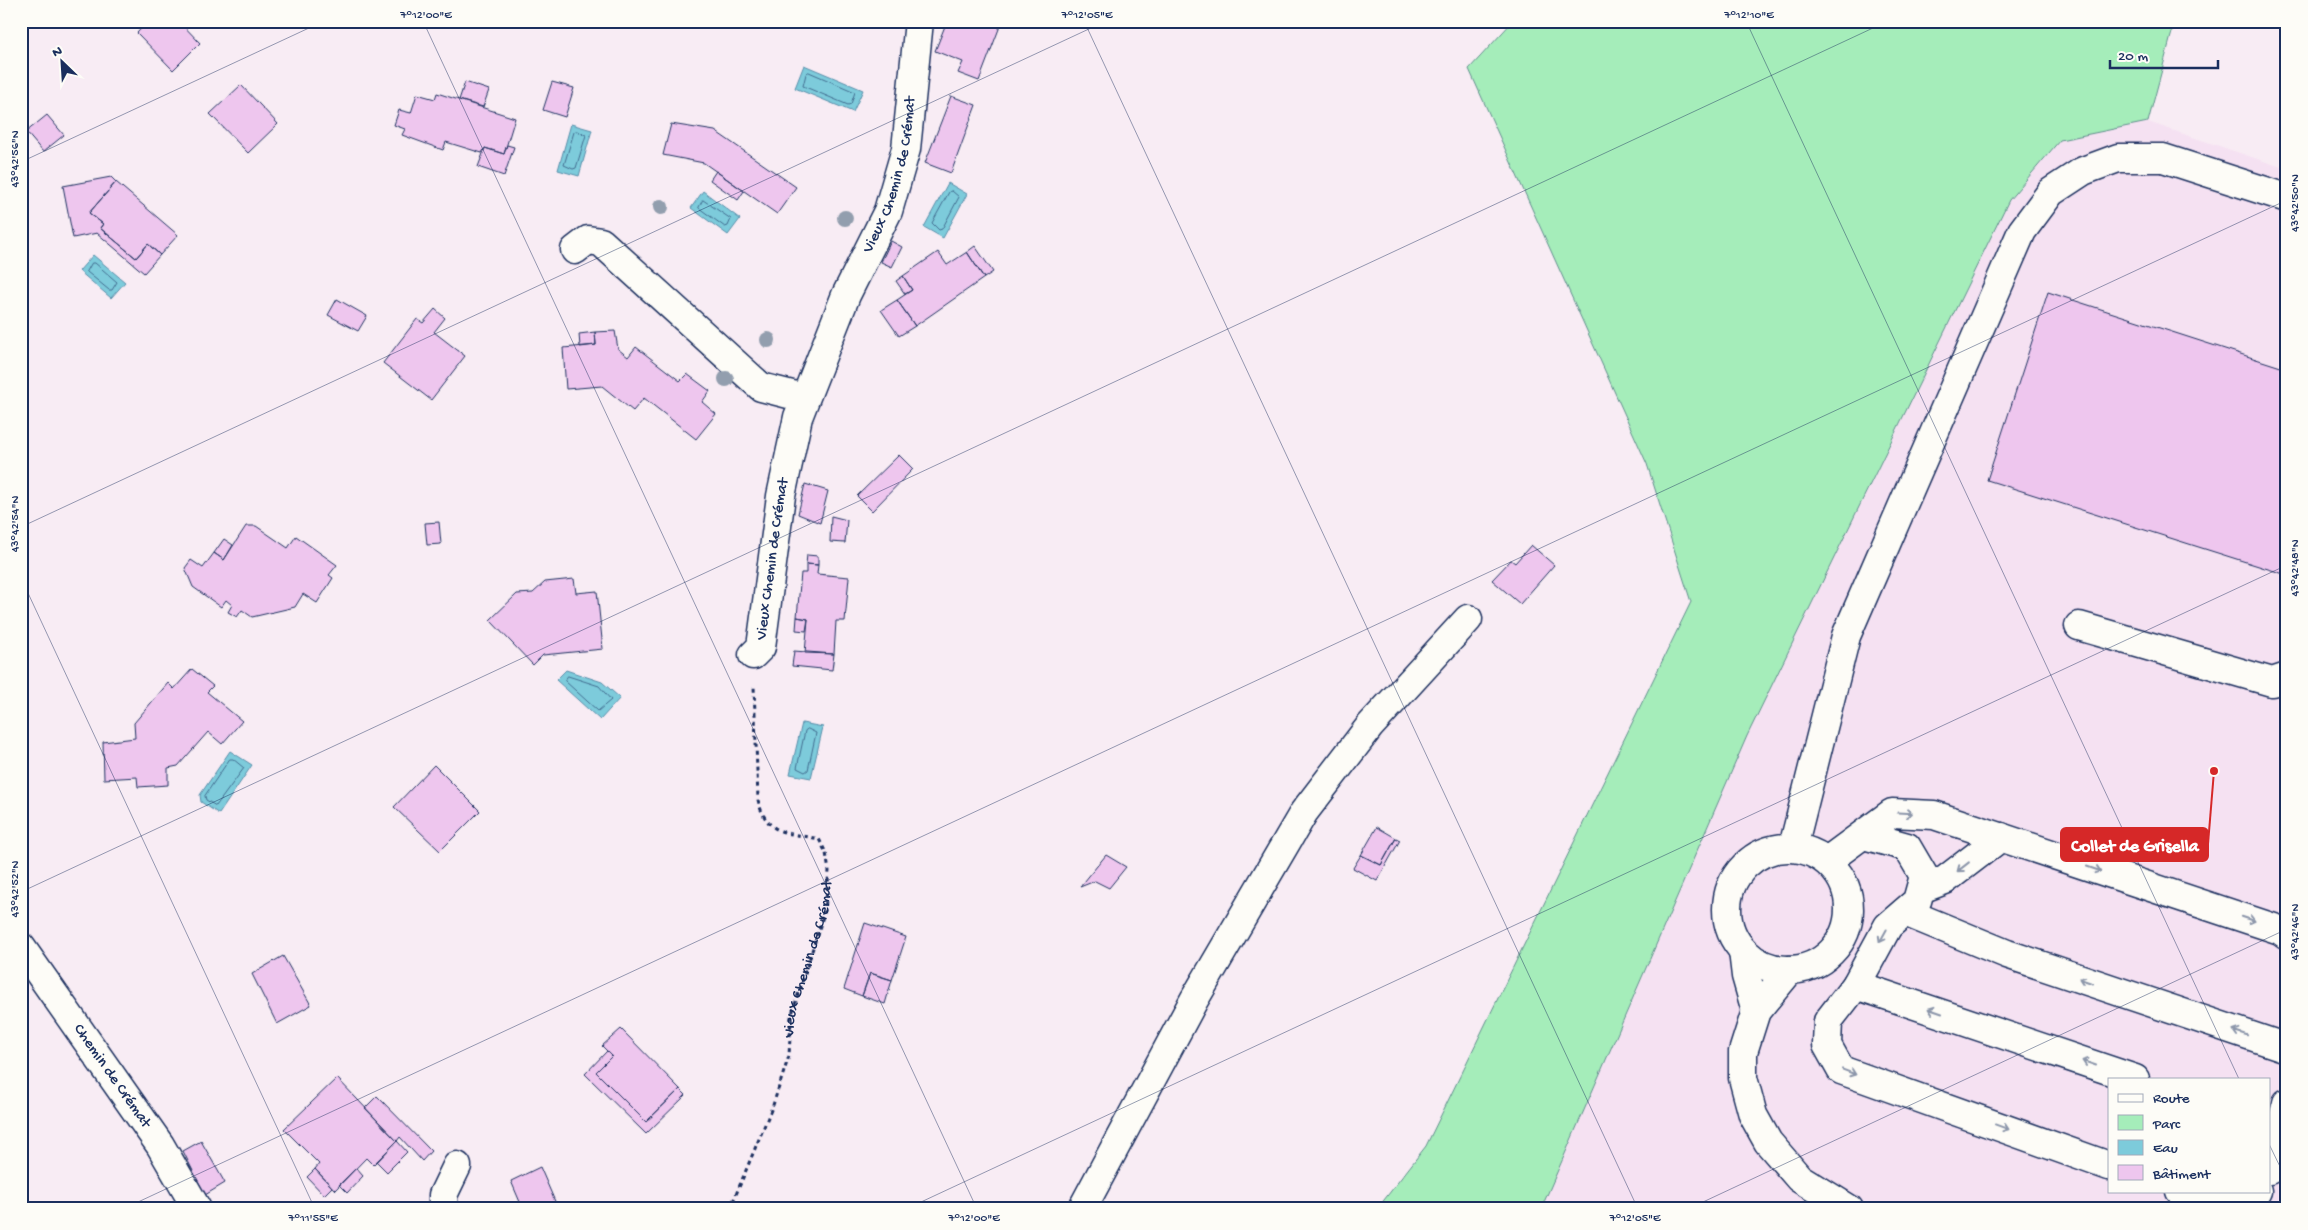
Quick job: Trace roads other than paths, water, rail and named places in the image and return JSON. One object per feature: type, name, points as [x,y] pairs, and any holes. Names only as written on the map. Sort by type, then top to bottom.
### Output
[{"type":"street","name":"Vieux Chemin de Crémat","points":[[753,655],[761,647],[781,496],[789,454],[804,398],[846,295],[888,212],[906,149],[919,21]]},
{"type":"street","points":[[1793,847],[1846,636],[2022,232],[2051,192],[2083,171],[2118,158],[2163,158],[2287,198]]},
{"type":"street","points":[[574,250],[588,240],[601,242],[761,387],[804,398]]},
{"type":"street","points":[[1082,1209],[1194,1000],[1304,812],[1370,726],[1468,619]]},
{"type":"street","points":[[2079,626],[2272,682],[2287,677]]},
{"type":"street","points":[[1827,861],[1892,813],[1934,815],[2280,930],[2287,936]]},
{"type":"street","points":[[1864,835],[1906,847],[1924,876],[1917,901],[1888,926],[1856,985],[1828,1021],[1827,1045],[1841,1070],[2108,1166]]},
{"type":"street","points":[[1921,889],[1945,880],[2001,837]]},
{"type":"street","points":[[1793,847],[1811,851],[1827,861],[1840,874],[1847,891],[1850,910],[1847,928],[1838,945],[1825,958],[1809,967],[1790,970],[1773,969],[1757,962],[1743,951],[1733,936],[1727,919],[1726,900],[1732,882],[1742,867],[1757,855],[1774,848],[1793,847]]},
{"type":"street","points":[[1905,912],[2007,954],[2287,1048]]},
{"type":"street","name":"Chemin de Crémat","points":[[21,947],[160,1144],[197,1209]]},
{"type":"street","points":[[1743,951],[1746,976],[1756,1012]]},
{"type":"street","points":[[1790,970],[1756,1012],[1743,1052],[1743,1078],[1753,1115],[1768,1142],[1799,1178],[1849,1209]]},
{"type":"street","points":[[1856,985],[2132,1078]]},
{"type":"street","points":[[2270,1165],[2279,1118]]},
{"type":"street","points":[[443,1209],[443,1195],[457,1166]]},
{"type":"street","points":[[2183,1192],[2222,1206],[2253,1198],[2257,1192]]},
{"type":"water","points":[[804,65],[863,90],[853,112],[795,88]]},
{"type":"water","points":[[571,124],[592,130],[579,176],[558,170]]},
{"type":"water","points":[[948,183],[967,194],[943,238],[924,227]]},
{"type":"water","points":[[703,191],[740,219],[728,235],[691,208]]},
{"type":"water","points":[[93,255],[125,282],[111,298],[79,271]]},
{"type":"water","points":[[566,670],[602,682],[620,698],[600,720],[556,680]]},
{"type":"water","points":[[802,723],[823,727],[811,778],[790,774]]},
{"type":"water","points":[[230,751],[252,765],[219,814],[201,802],[200,795]]},
{"type":"place","name":"Collet de Grisella","points":[[2214,771]]}]
